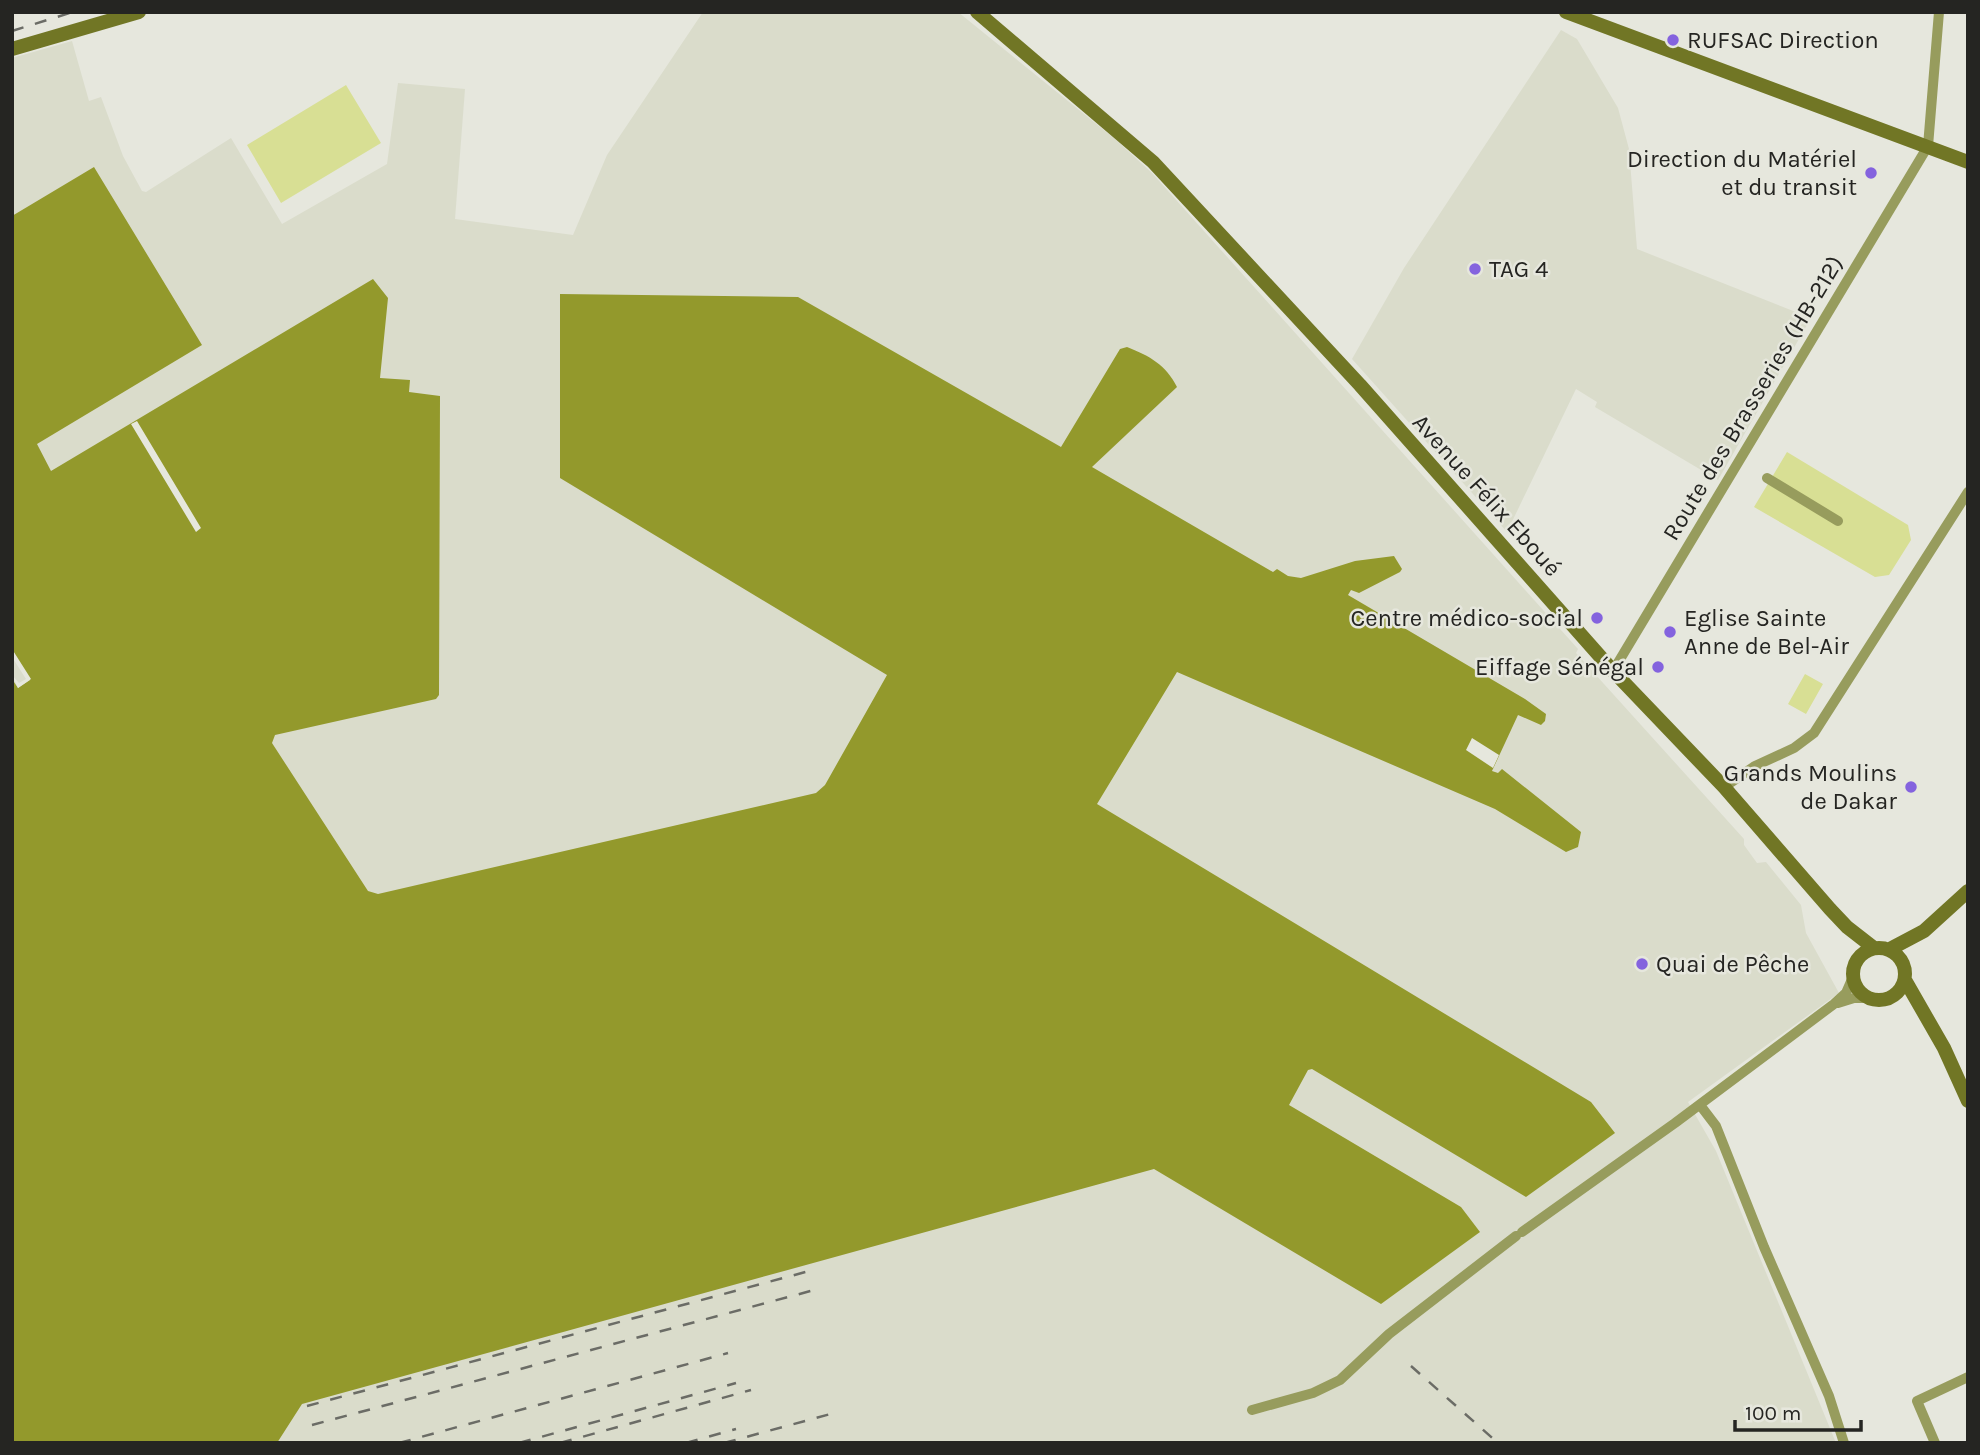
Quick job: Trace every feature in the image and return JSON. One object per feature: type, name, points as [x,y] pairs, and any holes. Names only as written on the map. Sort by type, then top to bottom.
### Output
[{"type":"street","points":[[12,49],[139,12]]},
{"type":"street","points":[[970,12],[999,33]]},
{"type":"street","name":"Avenue Félix Eboué","points":[[977,12],[1085,102]]},
{"type":"street","name":"Avenue Félix Eboué","points":[[989,12],[1162,170],[1360,385],[1613,671],[1724,787],[1847,927]]},
{"type":"street","points":[[1566,12],[1968,162]]},
{"type":"street","points":[[1928,146],[1939,12]]},
{"type":"street","name":"Route des Brasseries (HB-212)","points":[[1613,671],[1928,146]]},
{"type":"street","points":[[1768,478],[1838,521]]},
{"type":"street","points":[[1724,787],[1755,766],[1794,748],[1814,733],[1968,492]]},
{"type":"street","points":[[1847,927],[1874,948],[1890,949],[1923,931],[1968,891]]},
{"type":"street","points":[[1847,927],[1858,958]]},
{"type":"street","points":[[1903,964],[1923,931]]},
{"type":"street","points":[[1868,998],[1856,988],[1853,967],[1858,958],[1874,948]]},
{"type":"street","points":[[1890,949],[1899,956],[1905,980],[1944,1048],[1968,1101]]},
{"type":"street","points":[[1252,1410],[1313,1393],[1340,1380],[1389,1334],[1519,1234],[1700,1105],[1834,1004],[1846,993],[1853,977]]},
{"type":"street","points":[[1834,1004],[1853,998],[1878,1000],[1892,997],[1900,990],[1905,980]]},
{"type":"street","points":[[1892,997],[1924,1016]]},
{"type":"street","points":[[1700,1105],[1716,1126],[1764,1247],[1829,1396],[1844,1443]]},
{"type":"street","points":[[1936,1443],[1917,1401],[1968,1377]]},
{"type":"shaded area","points":[[703,12],[958,12],[1115,139],[1152,173],[1578,649],[1576,653],[1744,839],[1744,845],[1757,863],[1766,862],[1801,905],[1806,933],[1839,993],[1688,1102],[1716,1151],[1836,1443],[12,1443],[12,58],[72,41],[89,101],[101,97],[123,156],[142,191],[146,192],[231,138],[282,224],[387,164],[398,83],[465,89],[455,219],[573,235],[607,155]]},
{"type":"shaded area","points":[[1561,30],[1577,39],[1618,108],[1629,149],[1637,249],[1811,318],[1718,480],[1595,407],[1597,402],[1576,389],[1507,532],[1352,359],[1404,268]]},
{"type":"shaded area","points":[[94,167],[202,345],[37,444],[51,471],[373,279],[388,298],[380,378],[410,380],[409,392],[440,396],[439,695],[436,699],[275,735],[272,743],[368,891],[378,894],[816,793],[825,785],[887,675],[560,478],[560,294],[798,297],[1061,447],[1120,349],[1127,347],[1156,362],[1168,373],[1177,387],[1092,467],[1273,572],[1277,569],[1288,576],[1301,578],[1355,561],[1394,556],[1402,569],[1400,572],[1359,593],[1351,590],[1348,595],[1546,714],[1541,725],[1518,715],[1492,771],[1498,773],[1502,769],[1581,832],[1578,847],[1566,852],[1495,809],[1177,672],[1097,804],[1591,1102],[1615,1133],[1526,1197],[1312,1069],[1308,1070],[1289,1105],[1461,1207],[1480,1232],[1381,1304],[1154,1169],[302,1404],[277,1443],[12,1443],[12,679],[18,688],[30,680],[12,650],[12,216]]},
{"type":"green space","points":[[346,85],[381,143],[281,203],[247,145]]},
{"type":"green space","points":[[1787,452],[1908,525],[1911,540],[1889,575],[1875,577],[1754,507]]},
{"type":"green space","points":[[1805,674],[1823,684],[1806,714],[1788,704]]},
{"type":"pier","points":[[137,421],[201,528],[196,532],[131,424]]},
{"type":"pier","points":[[12,649],[31,679],[18,688],[12,675],[19,683],[26,679],[12,657]]},
{"type":"pier","points":[[1472,738],[1499,755],[1493,768],[1466,750]]},
{"type":"railway","points":[[12,31],[73,12]]},
{"type":"railway","points":[[307,1406],[813,1270]]},
{"type":"railway","points":[[312,1425],[818,1289]]},
{"type":"railway","points":[[399,1443],[728,1353]]},
{"type":"railway","points":[[1411,1366],[1498,1443]]},
{"type":"railway","points":[[519,1443],[736,1383]]},
{"type":"railway","points":[[560,1443],[751,1390]]},
{"type":"railway","points":[[724,1443],[838,1412]]},
{"type":"railway","points":[[686,1443],[736,1429]]},
{"type":"railway","points":[[1304,1443],[1349,1443]]},
{"type":"place","name":"RUFSAC Direction","points":[[1673,40]]},
{"type":"place","name":"Direction du Matériel et du transit","points":[[1871,173]]},
{"type":"place","name":"TAG 4","points":[[1475,269]]},
{"type":"place","name":"Centre médico-social","points":[[1597,618]]},
{"type":"place","name":"Eglise Sainte Anne de Bel-Air","points":[[1670,632]]},
{"type":"place","name":"Eiffage Sénégal","points":[[1658,667]]},
{"type":"place","name":"Grands Moulins de Dakar","points":[[1911,787]]},
{"type":"place","name":"Quai de Pêche","points":[[1642,964]]}]
